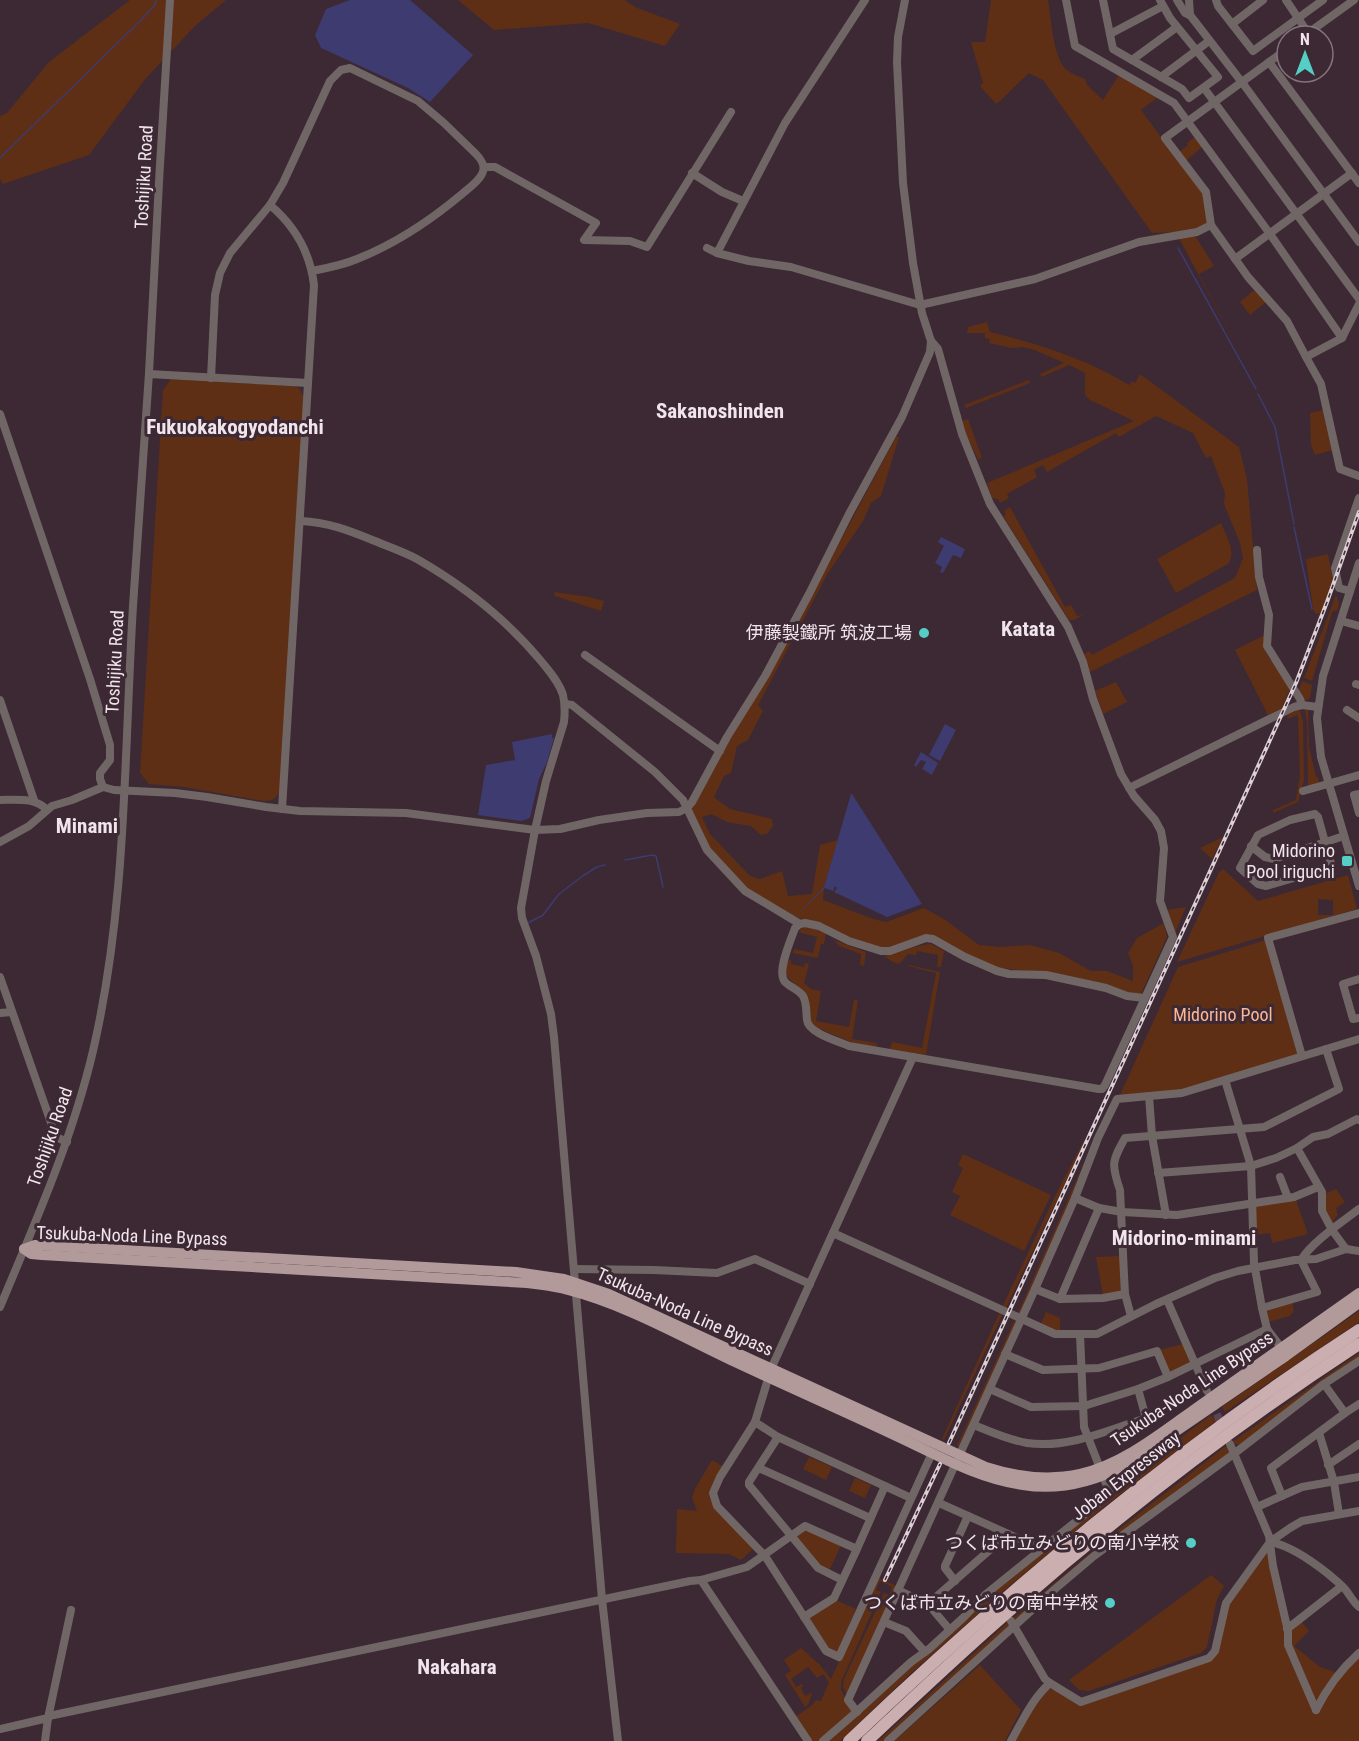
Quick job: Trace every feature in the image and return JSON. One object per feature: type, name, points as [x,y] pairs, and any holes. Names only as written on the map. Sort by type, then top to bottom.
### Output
[{"type":"highway","name":"Joban Expressway","points":[[849,1741],[994,1607],[1102,1517],[1277,1384],[1359,1330]]},
{"type":"highway","name":"Joban Expressway","points":[[867,1741],[1001,1617],[1118,1519],[1222,1440],[1359,1344]]},
{"type":"main road","name":"Tsukuba-Noda Line Bypass","points":[[24,1249],[35,1245],[516,1272],[619,1298],[932,1453],[958,1459]]},
{"type":"main road","name":"Tsukuba-Noda Line Bypass","points":[[1284,1352],[1359,1293]]},
{"type":"main road","name":"Tsukuba-Noda Line Bypass","points":[[770,1373],[958,1459],[996,1479],[1026,1486],[1067,1485],[1102,1472],[1359,1303]]},
{"type":"street","name":"Toshijiku Road","points":[[0,1307],[67,1142],[93,1052],[110,967],[124,791],[170,0]]},
{"type":"street","points":[[717,253],[785,123],[865,0]]},
{"type":"street","points":[[905,0],[898,37],[898,83],[904,195],[920,305],[932,341],[938,349],[962,434],[990,504],[1068,627],[1083,662],[1093,699],[1121,774],[1134,796],[1155,820],[1162,837],[1164,848],[1160,901],[1173,937],[1102,1089],[849,1046],[809,1027],[803,996],[782,977],[782,969],[795,928],[805,923],[819,926],[849,941],[881,951],[890,951],[926,938],[933,939],[965,957],[998,971],[1009,974],[1046,975],[1106,988],[1127,996],[1144,998]]},
{"type":"street","points":[[1066,0],[1075,46],[1174,103],[1270,234],[1342,338]]},
{"type":"street","points":[[1177,0],[1185,13],[1190,15],[1242,82],[1359,242]]},
{"type":"street","points":[[1189,0],[1190,15]]},
{"type":"street","points":[[1216,0],[1218,6],[1253,51],[1323,0]]},
{"type":"street","points":[[1232,24],[1263,0]]},
{"type":"street","points":[[1286,0],[1300,24]]},
{"type":"street","points":[[1321,24],[1354,0]]},
{"type":"street","points":[[1106,1],[1110,34],[1113,49],[1182,89],[1189,98],[1218,77],[1177,27],[1161,3],[1110,34]]},
{"type":"street","points":[[1132,60],[1177,27]]},
{"type":"street","points":[[1161,77],[1209,41]]},
{"type":"street","points":[[1275,58],[1165,138],[1206,192],[1211,225],[1248,277],[1287,321],[1321,384],[1340,469],[1359,476]]},
{"type":"street","points":[[1269,62],[1359,183]]},
{"type":"street","points":[[211,378],[215,295],[220,273],[230,253],[270,205],[296,158],[330,81],[341,70],[353,69],[418,101],[476,154],[483,167],[481,176],[468,189],[428,220],[356,260],[312,271]]},
{"type":"street","points":[[1204,88],[1359,299]]},
{"type":"street","points":[[483,167],[495,167],[597,223],[584,240],[630,241],[647,247],[731,112]]},
{"type":"street","points":[[692,173],[722,192],[743,201]]},
{"type":"street","points":[[1235,259],[1352,173]]},
{"type":"street","points":[[270,205],[293,228],[307,253],[314,285],[282,809]]},
{"type":"street","points":[[707,248],[717,253],[749,261],[791,267],[920,305],[1035,279],[1139,242],[1177,237],[1197,232],[1211,225]]},
{"type":"street","points":[[1306,357],[1342,338],[1359,304]]},
{"type":"street","points":[[0,842],[29,826],[52,806],[103,787],[111,790],[207,796],[300,811],[406,813],[535,830],[560,829],[647,813],[680,812],[692,802],[765,676],[902,417],[930,352],[932,341]]},
{"type":"street","points":[[148,374],[308,383]]},
{"type":"street","points":[[0,414],[90,679],[110,745],[110,760],[100,772],[103,787]]},
{"type":"street","points":[[1350,591],[1339,588],[1335,568],[1359,498]]},
{"type":"street","points":[[301,521],[344,528],[392,548],[417,559],[474,595],[533,651],[556,680],[565,704],[564,722],[546,781],[535,830],[522,896],[521,914],[536,956],[551,1014],[602,1599],[618,1741]]},
{"type":"street","points":[[1257,550],[1259,577],[1269,615],[1267,646],[1302,705]]},
{"type":"street","points":[[1359,563],[1323,676],[1317,730],[1329,784],[1359,886]]},
{"type":"street","points":[[1341,621],[1359,626]]},
{"type":"street","points":[[585,656],[720,751]]},
{"type":"street","points":[[0,702],[33,800]]},
{"type":"street","points":[[565,704],[572,705],[655,772],[683,800],[707,850],[745,891],[800,924]]},
{"type":"street","points":[[1129,788],[1294,707],[1318,706]]},
{"type":"street","points":[[1347,710],[1359,718]]},
{"type":"street","points":[[1303,791],[1359,775]]},
{"type":"street","points":[[1359,794],[1354,795],[1359,813]]},
{"type":"street","points":[[0,800],[33,800],[47,810]]},
{"type":"street","points":[[1315,814],[1318,817],[1325,842],[1332,867],[1266,886],[1258,884],[1240,868],[1258,835],[1290,820],[1315,814]]},
{"type":"street","points":[[1251,846],[1265,857],[1274,859],[1344,836]]},
{"type":"street","points":[[1302,1056],[1268,938],[1359,913]]},
{"type":"street","points":[[0,977],[56,1137],[67,1142]]},
{"type":"street","points":[[1359,979],[1343,984],[1353,1019],[1359,1018]]},
{"type":"street","points":[[0,1013],[12,1012]]},
{"type":"street","points":[[857,1712],[848,1700],[974,1425],[1019,1318],[1035,1289],[1076,1198],[1098,1138],[1117,1099],[1182,1093],[1359,1039]]},
{"type":"street","points":[[1131,1316],[1125,1294],[1122,1212],[1113,1158],[1125,1138],[1264,1127],[1339,1089],[1326,1049]]},
{"type":"street","points":[[913,1057],[770,1373],[755,1422],[720,1477],[713,1493],[717,1506],[765,1556],[826,1652],[838,1657],[932,1453]]},
{"type":"street","points":[[1225,1080],[1251,1166],[1254,1267],[1262,1308],[1268,1329],[1284,1352]]},
{"type":"street","points":[[1149,1096],[1152,1136],[1166,1215]]},
{"type":"street","points":[[1158,1173],[1251,1166],[1276,1158],[1313,1137],[1328,1134],[1359,1120]]},
{"type":"street","points":[[1297,1148],[1322,1192],[1322,1211],[1346,1249]]},
{"type":"street","points":[[1280,1177],[1288,1198]]},
{"type":"street","points":[[1076,1198],[1099,1208],[1122,1212],[1177,1215],[1294,1197],[1318,1187]]},
{"type":"street","points":[[1060,1299],[1099,1208]]},
{"type":"street","points":[[1301,1260],[1332,1230],[1359,1209]]},
{"type":"street","points":[[833,1233],[1055,1334],[1097,1334],[1131,1316],[1223,1276],[1254,1267],[1316,1259],[1346,1249],[1359,1251]]},
{"type":"street","points":[[574,1269],[717,1274],[755,1259],[810,1284]]},
{"type":"street","points":[[1262,1308],[1319,1295],[1301,1260]]},
{"type":"street","points":[[1035,1289],[1060,1299],[1103,1298],[1125,1294]]},
{"type":"street","points":[[1167,1300],[1207,1391]]},
{"type":"street","points":[[990,1389],[1031,1407],[1084,1406],[1168,1377],[1268,1329]]},
{"type":"street","points":[[823,1741],[1042,1549],[1110,1494],[1084,1427],[1080,1334]]},
{"type":"street","points":[[1005,1354],[1043,1370],[1082,1369],[1099,1368],[1157,1350],[1168,1377]]},
{"type":"street","points":[[888,1741],[1013,1624],[1094,1556],[1235,1453],[1324,1384],[1359,1361]]},
{"type":"street","points":[[1324,1384],[1345,1413]]},
{"type":"street","points":[[974,1425],[1028,1443],[1059,1443],[1146,1418],[1138,1389]]},
{"type":"street","points":[[1282,1496],[1271,1468],[1359,1404]]},
{"type":"street","points":[[755,1422],[778,1437],[911,1498]]},
{"type":"street","points":[[1319,1433],[1334,1482],[1339,1514]]},
{"type":"street","points":[[778,1437],[749,1485],[818,1568],[843,1580]]},
{"type":"street","points":[[1230,1444],[1270,1542],[1288,1645],[1316,1710],[1327,1689],[1359,1653]]},
{"type":"street","points":[[1328,1465],[1359,1444]]},
{"type":"street","points":[[759,1468],[870,1518]]},
{"type":"street","points":[[1257,1507],[1302,1488],[1359,1477]]},
{"type":"street","points":[[804,1617],[834,1598],[885,1486]]},
{"type":"street","points":[[939,1503],[1042,1549]]},
{"type":"street","points":[[1013,1624],[1045,1679],[1081,1702],[1209,1658],[1215,1651],[1226,1603],[1270,1542],[1302,1521],[1359,1511]]},
{"type":"street","points":[[955,1581],[945,1566],[968,1516]]},
{"type":"street","points":[[0,1729],[602,1599],[701,1580],[747,1568],[805,1526],[857,1549]]},
{"type":"street","points":[[928,1604],[1008,1534]]},
{"type":"street","points":[[1270,1542],[1300,1554],[1349,1593],[1354,1604],[1359,1607]]},
{"type":"street","points":[[701,1580],[808,1741]]},
{"type":"street","points":[[1287,1629],[1341,1586]]},
{"type":"street","points":[[898,1590],[928,1604],[950,1630]]},
{"type":"street","points":[[45,1741],[71,1610]]},
{"type":"street","points":[[884,1622],[906,1631],[925,1653]]},
{"type":"street","points":[[1011,1741],[1030,1707],[1050,1683]]},
{"type":"green space","points":[[130,0],[226,0],[196,25],[146,78],[89,155],[3,184],[0,179],[0,116],[7,113],[49,62]]},
{"type":"green space","points":[[458,0],[625,0],[635,7],[680,24],[665,46],[588,23],[494,30]]},
{"type":"green space","points":[[991,0],[1048,0],[1056,49],[1063,66],[1085,79],[1087,85],[1103,100],[1119,75],[1158,97],[1141,110],[1203,194],[1209,222],[1195,229],[1152,233],[1043,80],[1029,73],[996,104],[980,86],[983,83],[971,42],[985,42]]},
{"type":"green space","points":[[1195,137],[1202,147],[1186,161],[1179,152]]},
{"type":"green space","points":[[1194,234],[1214,266],[1199,274],[1249,369],[1179,238]]},
{"type":"green space","points":[[1254,290],[1266,302],[1250,315],[1240,302]]},
{"type":"green space","points":[[987,322],[990,332],[1062,353],[1096,367],[1129,385],[1132,381],[1135,383],[1140,374],[1239,447],[1247,479],[1257,590],[1090,672],[1084,654],[1089,651],[1092,655],[1235,578],[1243,558],[1240,543],[1224,504],[1225,493],[1211,456],[1206,458],[1193,433],[1156,416],[1119,437],[1116,433],[1047,472],[1043,465],[1034,470],[1037,477],[1007,494],[1009,498],[1000,503],[998,499],[992,498],[987,483],[1134,421],[1090,400],[1085,395],[1085,373],[1069,365],[1042,377],[1040,374],[1064,363],[1035,350],[989,343],[990,339],[985,338],[985,333],[967,333],[968,327]]},
{"type":"green space","points":[[171,379],[293,386],[299,388],[304,398],[280,791],[275,798],[269,801],[184,787],[149,784],[140,773],[163,390]]},
{"type":"green space","points":[[1029,380],[1030,383],[966,408],[964,405]]},
{"type":"green space","points":[[1324,410],[1333,450],[1315,455],[1311,445],[1310,413]]},
{"type":"green space","points":[[968,419],[982,458],[978,459],[967,436],[962,421]]},
{"type":"green space","points":[[896,437],[899,437],[881,496],[871,503],[863,521],[828,573],[758,705],[763,711],[748,740],[737,746],[731,773],[724,776],[714,797],[730,809],[772,819],[773,826],[767,834],[761,835],[751,826],[727,822],[711,814],[702,817],[710,834],[750,876],[760,879],[782,871],[788,896],[812,894],[820,845],[838,840],[824,887],[823,900],[886,922],[924,908],[944,919],[979,945],[1001,947],[1030,945],[1059,953],[1091,971],[1107,971],[1133,981],[1133,965],[1128,953],[1137,938],[1164,923],[1167,937],[1141,994],[1135,995],[1047,973],[998,968],[961,952],[929,934],[891,948],[880,948],[842,935],[820,923],[790,916],[747,889],[710,848],[692,812],[692,808],[774,665]]},
{"type":"green space","points":[[1010,507],[1065,607],[1071,605],[1077,616],[1082,616],[1069,620],[1003,516],[1006,515],[1004,511]]},
{"type":"green space","points":[[1221,523],[1231,549],[1228,564],[1176,593],[1157,559]]},
{"type":"green space","points":[[1328,554],[1333,580],[1321,613],[1316,614],[1313,609],[1306,559]]},
{"type":"green space","points":[[554,592],[604,601],[601,611],[555,596]]},
{"type":"green space","points":[[1336,595],[1339,604],[1337,610],[1332,612],[1312,681],[1304,678]]},
{"type":"green space","points":[[1265,635],[1266,653],[1290,689],[1282,708],[1268,715],[1235,650]]},
{"type":"green space","points":[[1302,681],[1312,685],[1310,698],[1307,700],[1304,700],[1298,692]]},
{"type":"green space","points":[[1116,682],[1127,702],[1103,714],[1095,691]]},
{"type":"green space","points":[[1305,709],[1308,710],[1309,747],[1319,784],[1308,786],[1307,723]]},
{"type":"green space","points":[[1297,710],[1300,711],[1303,721],[1304,780],[1298,802],[1273,813],[1273,810],[1296,800],[1300,775],[1298,715],[1287,719],[1288,715]]},
{"type":"green space","points":[[1223,837],[1212,859],[1200,848]]},
{"type":"green space","points":[[1223,869],[1258,901],[1348,875],[1357,909],[1177,962],[1219,872]],"holes":[[[1318,899],[1333,900],[1333,915],[1318,915]]]},
{"type":"green space","points":[[1186,907],[1175,933],[1167,910]]},
{"type":"green space","points":[[805,926],[826,933],[818,958],[793,953],[794,949],[813,953],[817,937],[798,932]]},
{"type":"green space","points":[[834,940],[866,952],[864,966],[860,965],[861,954],[839,946]]},
{"type":"green space","name":"Midorino Pool","points":[[1266,940],[1299,1053],[1180,1091],[1120,1095],[1178,967]]},
{"type":"green space","points":[[931,944],[944,951],[941,967],[937,967],[938,955],[917,951],[916,955],[908,954],[899,964],[884,956],[919,946]]},
{"type":"green space","points":[[791,960],[791,964],[804,967],[805,963],[809,964],[804,983],[811,989],[821,991],[816,1021],[849,1027],[854,1000],[858,1000],[852,1039],[877,1043],[876,1047],[851,1042],[813,1026],[807,996],[786,975],[784,970],[787,961]]},
{"type":"green space","points":[[909,965],[940,972],[926,1055],[890,1049],[892,1042],[922,1048],[936,973]]},
{"type":"green space","points":[[1086,1139],[1006,1308],[1003,1305]]},
{"type":"green space","points":[[963,1154],[1051,1195],[1024,1251],[950,1215],[960,1196],[952,1192],[963,1168],[958,1165]]},
{"type":"green space","points":[[1088,1154],[1083,1174],[1021,1313],[1018,1313]]},
{"type":"green space","points":[[1336,1189],[1345,1202],[1336,1208],[1338,1215],[1333,1220],[1336,1224],[1334,1226],[1325,1212],[1324,1194]]},
{"type":"green space","points":[[1296,1200],[1308,1234],[1272,1243],[1270,1233],[1255,1235],[1255,1205]]},
{"type":"green space","points":[[1120,1256],[1123,1291],[1103,1295],[1096,1257]]},
{"type":"green space","points":[[1292,1301],[1294,1311],[1290,1316],[1268,1322],[1266,1309]]},
{"type":"green space","points":[[1359,1311],[1359,1322],[1225,1412],[1222,1407]]},
{"type":"green space","points":[[1046,1312],[1060,1318],[1060,1332],[1041,1324]]},
{"type":"green space","points":[[1001,1313],[1003,1313],[944,1440],[942,1439]]},
{"type":"green space","points":[[1015,1319],[1017,1322],[961,1446],[957,1446]]},
{"type":"green space","points":[[1183,1344],[1190,1361],[1171,1373],[1159,1350]]},
{"type":"green space","points":[[1359,1353],[1359,1358],[1240,1444],[1232,1442]]},
{"type":"green space","points":[[1211,1415],[1216,1421],[1106,1505],[994,1599],[990,1595],[1115,1492],[1133,1474]]},
{"type":"green space","points":[[1227,1445],[1230,1453],[1015,1621],[1012,1619],[1114,1533]]},
{"type":"green space","points":[[809,1457],[832,1467],[826,1480],[803,1469]]},
{"type":"green space","points":[[712,1460],[724,1467],[710,1493],[754,1548],[741,1560],[729,1554],[676,1553],[677,1509],[697,1511],[692,1498]]},
{"type":"green space","points":[[855,1478],[871,1485],[865,1498],[849,1491]]},
{"type":"green space","points":[[804,1530],[841,1545],[829,1571],[818,1565],[796,1538],[796,1535]]},
{"type":"green space","points":[[1268,1551],[1285,1626],[1313,1709],[1359,1657],[1359,1741],[1014,1741],[1031,1709],[1047,1689],[1060,1692],[1081,1706],[1211,1660],[1229,1604]]},
{"type":"green space","points":[[1211,1575],[1224,1586],[1217,1599],[1207,1647],[1201,1653],[1089,1691],[1079,1690],[1069,1680]]},
{"type":"green space","points":[[878,1578],[897,1586],[847,1695],[843,1687],[844,1679],[884,1593],[889,1595],[892,1587],[880,1581],[876,1590],[881,1592],[841,1682],[841,1690],[853,1713],[819,1741],[810,1741],[795,1717],[816,1700],[821,1701],[829,1682],[823,1674],[817,1678],[808,1667],[791,1679],[796,1687],[802,1684],[801,1688],[805,1696],[812,1694],[805,1707],[785,1675],[791,1671],[784,1660],[801,1648],[820,1665],[831,1679]]},
{"type":"green space","points":[[836,1600],[856,1609],[838,1652],[828,1649],[809,1619]]},
{"type":"green space","points":[[983,1601],[990,1603],[909,1675],[840,1741],[828,1741]]},
{"type":"green space","points":[[1009,1621],[1010,1628],[884,1741],[878,1741]]},
{"type":"green space","points":[[1301,1621],[1309,1631],[1294,1646],[1320,1667],[1338,1673],[1315,1703],[1289,1646],[1289,1631]]},
{"type":"green space","points":[[980,1665],[1021,1710],[1005,1741],[894,1741]]},
{"type":"shaded area","points":[[350,0],[410,0],[473,55],[430,102],[408,88],[321,48],[315,35],[326,9]]},
{"type":"shaded area","points":[[941,537],[965,549],[961,558],[953,555],[943,573],[940,572],[942,567],[935,563],[944,546],[938,542]]},
{"type":"shaded area","points":[[945,724],[956,730],[940,761],[929,755]]},
{"type":"shaded area","points":[[552,734],[554,738],[539,779],[530,818],[521,821],[478,815],[486,765],[515,760],[512,742]]},
{"type":"shaded area","points":[[921,752],[938,763],[932,775],[922,769],[926,762],[921,760],[916,767],[914,765]]},
{"type":"shaded area","points":[[851,794],[922,904],[887,917],[834,892],[837,888],[835,886],[833,891],[825,888],[795,917],[824,887]]},
{"type":"waterway","points":[[0,158],[142,19],[155,5],[156,0]]},
{"type":"waterway","points":[[1178,248],[1256,389]]},
{"type":"waterway","points":[[1258,394],[1275,427],[1294,524]]},
{"type":"waterway","points":[[1294,527],[1312,609]]},
{"type":"waterway","points":[[625,860],[656,856],[663,887]]},
{"type":"waterway","points":[[528,923],[543,915],[559,894],[584,875],[605,865]]},
{"type":"tunnel","points":[[1212,1403],[1223,1428]]},
{"type":"railway","points":[[949,1443],[1296,683],[1359,512]]},
{"type":"railway","points":[[885,1580],[940,1464]]},
{"type":"place","name":"伊藤製鐵所 筑波工場","points":[[924,633]]},
{"type":"place","name":"Midorino Pool iriguchi","points":[[1347,861]]},
{"type":"place","name":"つくば市立みどりの南小学校","points":[[1191,1543]]},
{"type":"place","name":"つくば市立みどりの南中学校","points":[[1110,1603]]},
{"type":"district","name":"Sakanoshinden","points":[[720,411]]},
{"type":"district","name":"Fukuokakogyodanchi","points":[[235,427]]},
{"type":"district","name":"Katata","points":[[1028,629]]},
{"type":"district","name":"Minami","points":[[87,826]]},
{"type":"district","name":"Midorino-minami","points":[[1184,1238]]},
{"type":"district","name":"Nakahara","points":[[457,1667]]}]
